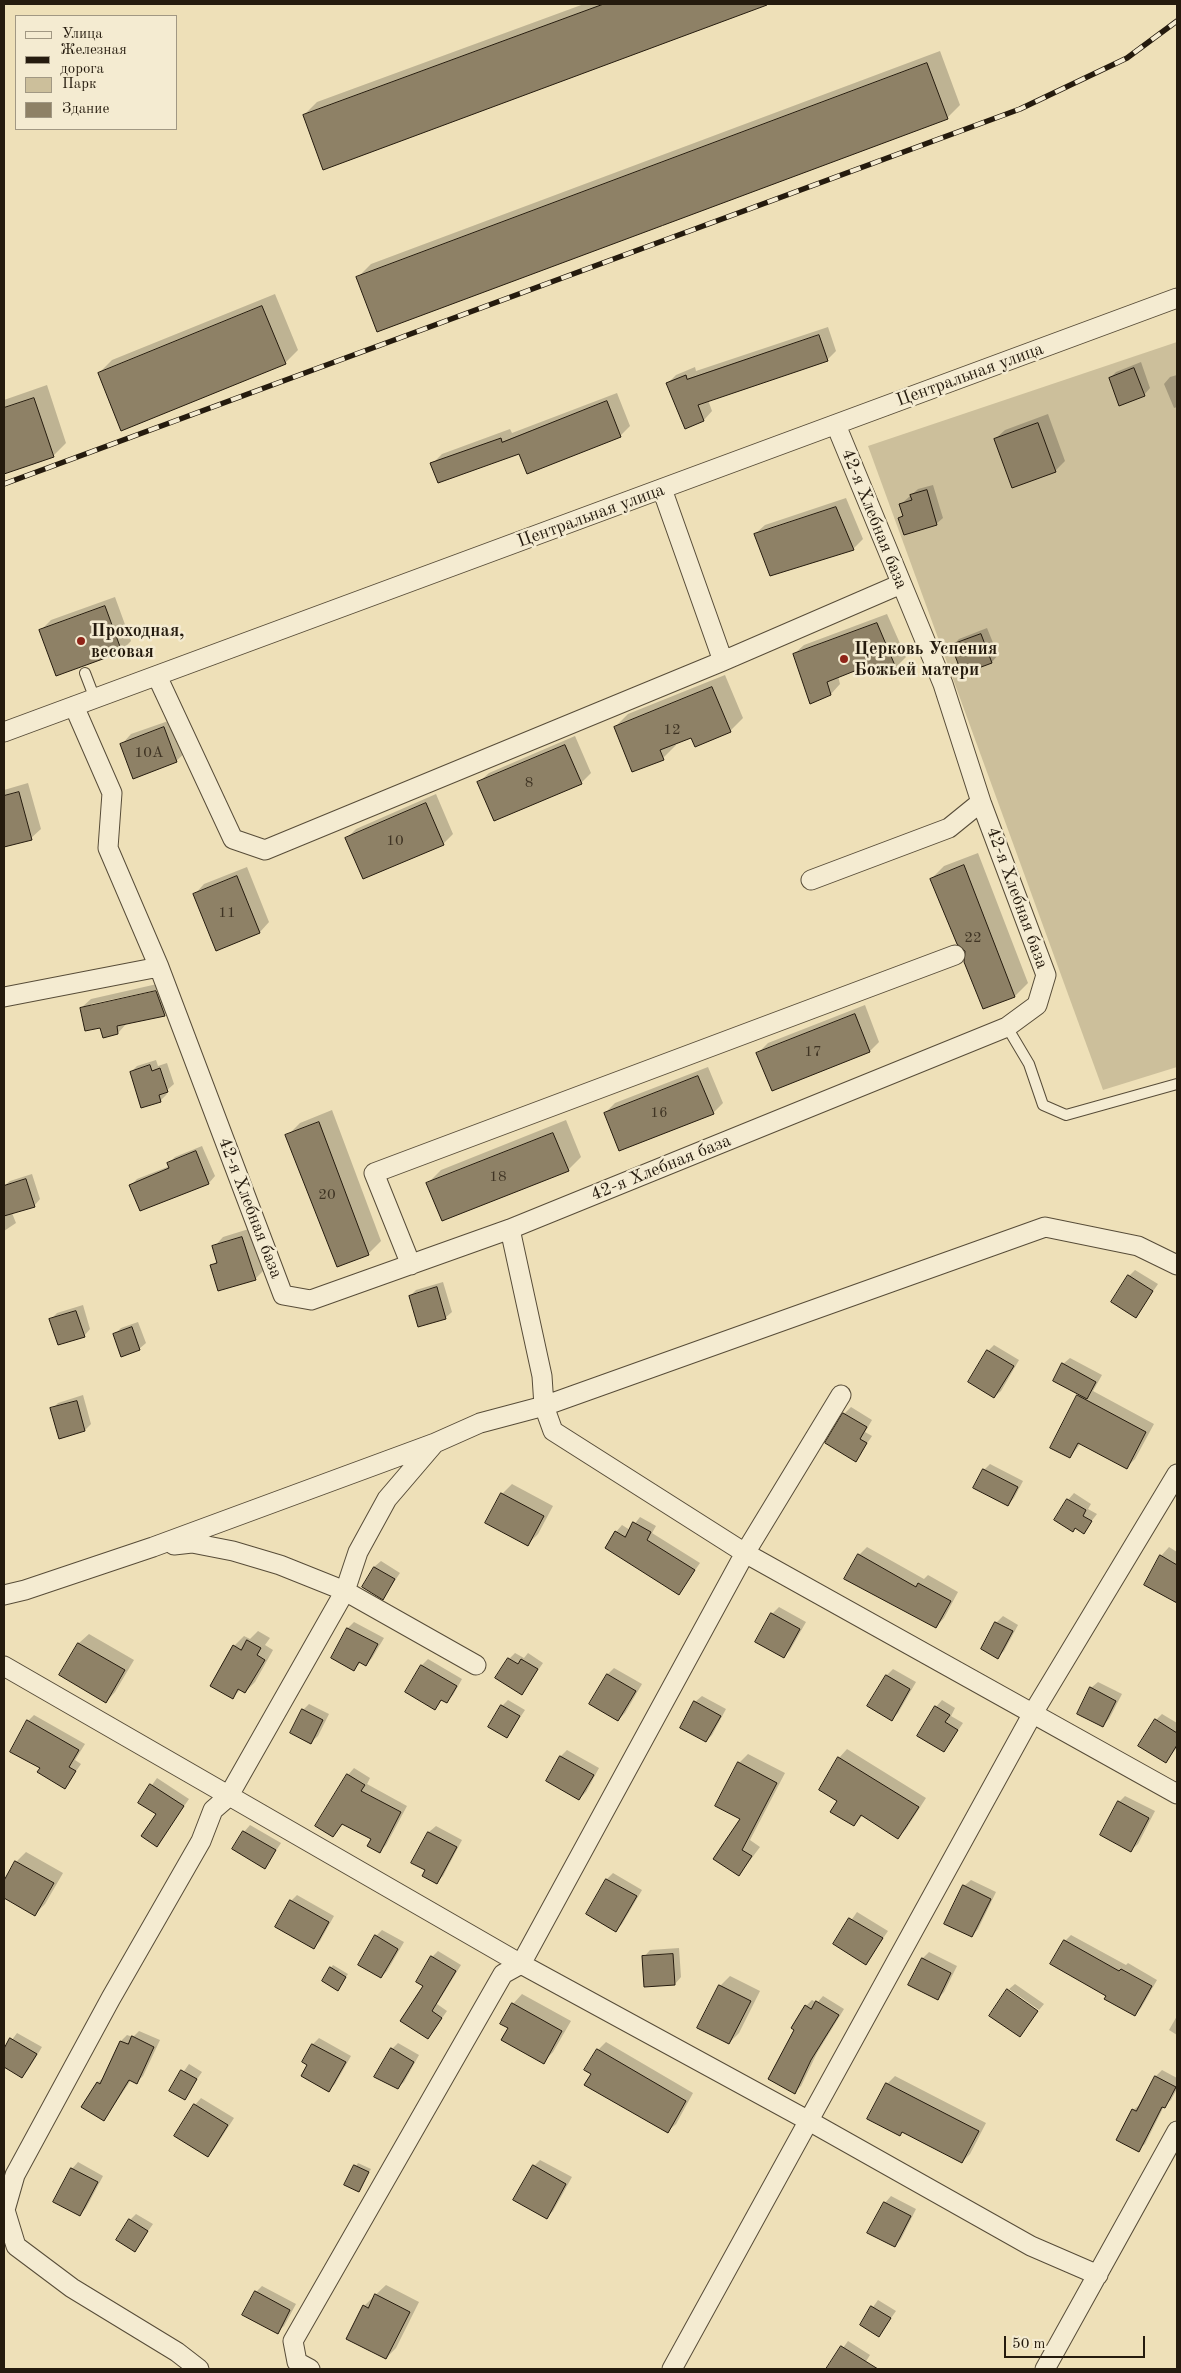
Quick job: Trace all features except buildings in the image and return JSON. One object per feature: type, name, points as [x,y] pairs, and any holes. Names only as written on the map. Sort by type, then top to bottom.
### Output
[{"type":"street","name":"Центральная улица","points":[[4,732],[1177,298]]},
{"type":"street","name":"42-я Хлебная база","points":[[74,706],[112,793],[108,848],[159,967],[283,1295],[311,1300],[510,1229],[1007,1027],[1037,1005],[1046,975],[981,802],[943,684],[836,425]]},
{"type":"street","points":[[662,489],[723,661]]},
{"type":"street","points":[[157,676],[233,839],[265,850],[723,661],[901,584]]},
{"type":"street","points":[[812,880],[950,828],[981,802]]},
{"type":"street","points":[[411,1265],[374,1173],[955,955]]},
{"type":"street","points":[[4,997],[159,967]]},
{"type":"street","points":[[4,1595],[25,1590],[153,1547],[435,1443],[480,1423],[544,1406],[1046,1227],[1138,1246],[1177,1265]]},
{"type":"street","points":[[510,1229],[542,1376],[544,1406],[553,1431],[745,1553],[1177,1794]]},
{"type":"street","points":[[310,2369],[297,2362],[293,2341],[504,1974],[521,1964],[745,1553],[841,1395]]},
{"type":"street","points":[[199,2369],[177,2352],[72,2288],[16,2246],[5,2210],[15,2175],[111,1998],[201,1841],[213,1810],[228,1797],[345,1591],[358,1552],[387,1499],[435,1443]]},
{"type":"street","points":[[672,2369],[1033,1713],[1177,1474]]},
{"type":"street","points":[[153,1547],[192,1543],[233,1551],[280,1565],[345,1591],[476,1665]]},
{"type":"street","points":[[4,1666],[228,1797],[521,1964],[1031,2246],[1098,2275]]},
{"type":"street","points":[[1046,2369],[1177,2131]]},
{"type":"lane","points":[[85,673],[95,699]]},
{"type":"lane","points":[[1007,1027],[1029,1064],[1043,1105],[1066,1115],[1177,1084]]},
{"type":"green space","points":[[1177,342],[1177,1067],[1103,1090],[868,446]]},
{"type":"railway","points":[[4,484],[1020,109],[1127,58],[1177,21]]},
{"type":"place","name":"Проходная, весовая","points":[[81,641]]},
{"type":"place","name":"Церковь Успения Божьей матери","points":[[844,659]]}]
